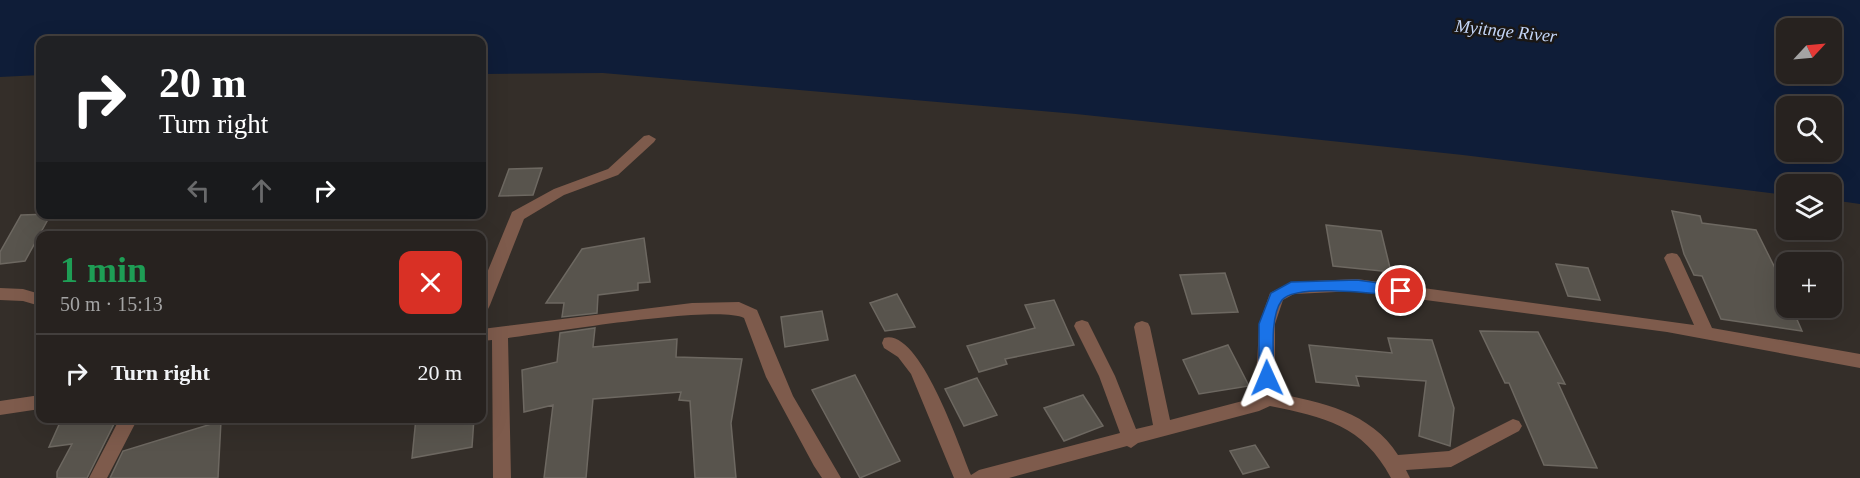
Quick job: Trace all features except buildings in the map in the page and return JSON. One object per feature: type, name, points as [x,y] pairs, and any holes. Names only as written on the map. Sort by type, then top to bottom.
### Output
[{"type":"street","points":[[486,296],[513,233],[517,216],[560,192],[613,172],[649,139]]},
{"type":"street","points":[[1672,258],[1706,333]]},
{"type":"street","points":[[1267,398],[1265,366],[1267,324],[1276,297],[1291,288],[1357,285],[1667,326],[1860,361]]},
{"type":"street","points":[[0,294],[36,299]]},
{"type":"street","points":[[486,335],[692,309],[739,308],[751,314],[777,379],[816,455],[832,478]]},
{"type":"street","points":[[1082,326],[1107,376],[1131,440]]},
{"type":"street","points":[[1142,327],[1163,431]]},
{"type":"street","points":[[500,333],[502,478]]},
{"type":"street","points":[[890,343],[904,352],[918,371],[963,478]]},
{"type":"street","points":[[979,478],[1131,440],[1259,404],[1267,398],[1311,408],[1357,425],[1383,446],[1397,470],[1450,459],[1513,426]]},
{"type":"street","points":[[0,408],[36,403]]},
{"type":"street","points":[[98,478],[126,423]]},
{"type":"water","name":"Myitnge River","points":[[0,0],[1860,0],[1860,204],[1842,201],[1842,174],[1776,174],[1776,194],[1463,155],[1076,114],[603,73],[486,74],[486,36],[36,36],[36,75],[0,77]]},
{"type":"route","points":[[1267,378],[1265,366],[1267,324],[1276,297],[1291,288],[1357,285],[1401,291]]}]
